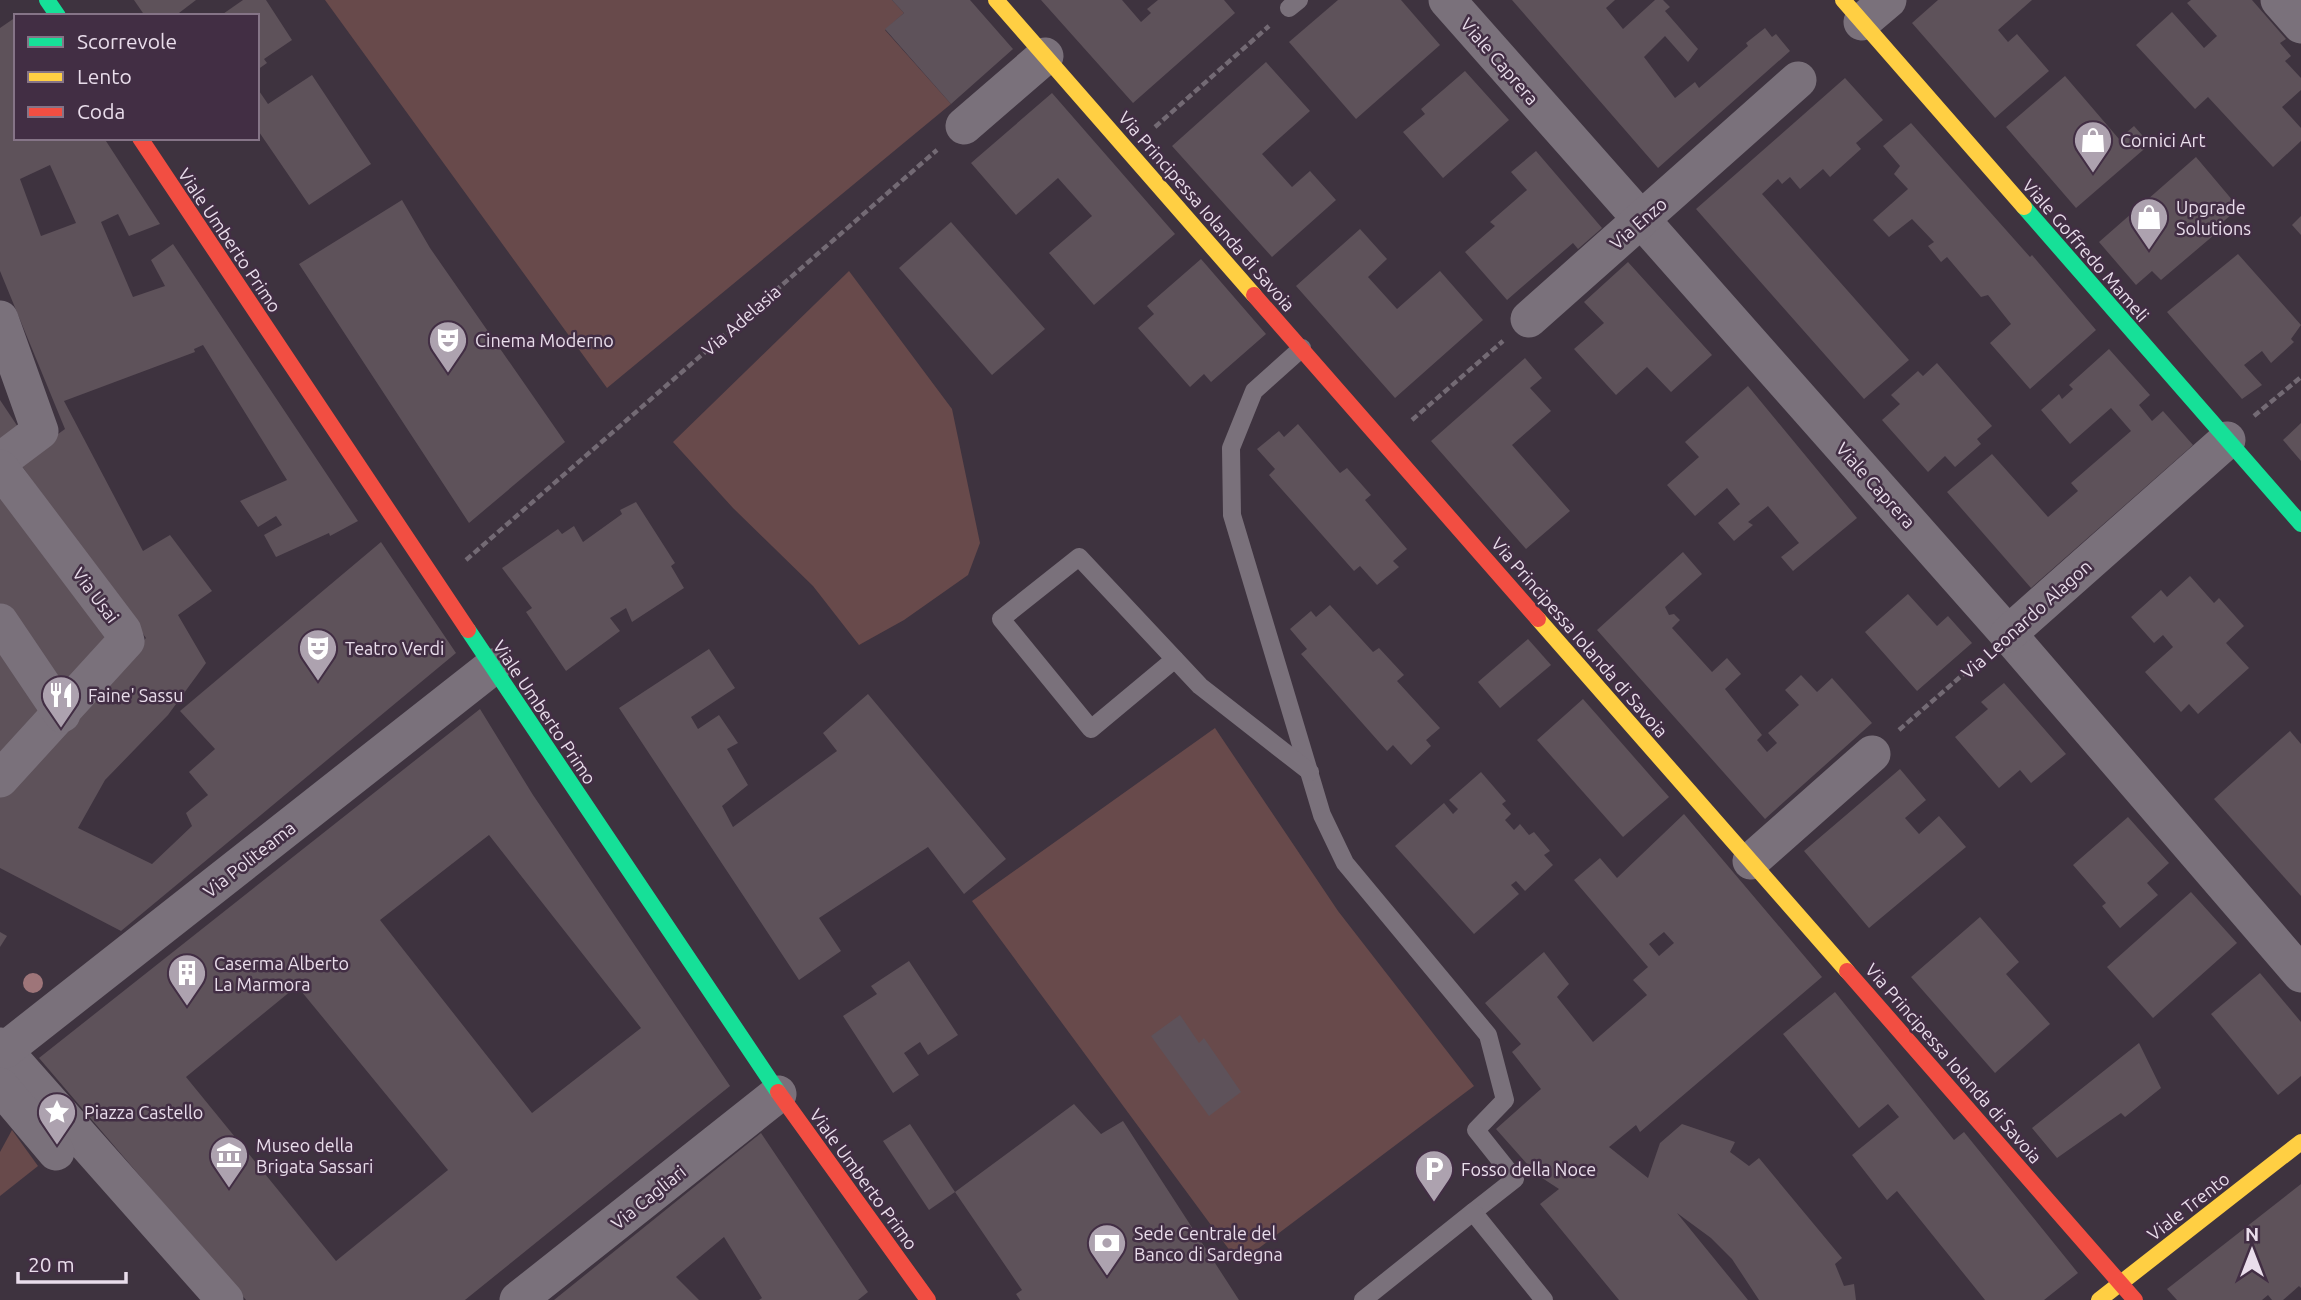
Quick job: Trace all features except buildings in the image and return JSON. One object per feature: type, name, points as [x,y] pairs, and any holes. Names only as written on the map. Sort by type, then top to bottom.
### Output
[{"type":"main road","name":"Via Principessa Iolanda di Savoia","points":[[996,0],[2135,1300]]},
{"type":"main road","name":"Viale Goffredo Mameli","points":[[1865,7],[2227,440],[2301,524]]},
{"type":"main road","name":"Viale Umberto Primo","points":[[140,140],[778,1094],[924,1299]]},
{"type":"main road","name":"Viale Trento","points":[[2099,1300],[2301,1142]]},
{"type":"street","name":"Viale Caprera","points":[[1447,0],[2008,634],[2301,974]]},
{"type":"street","points":[[2279,0],[2301,25]]},
{"type":"street","points":[[964,127],[1045,56]]},
{"type":"street","name":"Via Enzo","points":[[1529,318],[1798,80]]},
{"type":"street","points":[[0,319],[40,431],[0,461]]},
{"type":"street","name":"Via Leonardo Alagon","points":[[2008,634],[2227,440]]},
{"type":"street","name":"Via Usai","points":[[0,468],[123,631],[126,641],[62,714],[0,777]]},
{"type":"street","points":[[0,622],[62,714]]},
{"type":"street","name":"Via Politeama","points":[[2,1057],[492,667]]},
{"type":"street","points":[[1751,861],[1872,754]]},
{"type":"street","points":[[2,1057],[225,1300]]},
{"type":"street","points":[[0,1086],[56,1152]]},
{"type":"street","name":"Via Cagliari","points":[[519,1300],[778,1094]]},
{"type":"lane","points":[[1302,348],[1254,391],[1231,448],[1232,515],[1322,815],[1345,863],[1488,1035],[1505,1100],[1476,1130],[1515,1179],[1363,1300]]},
{"type":"lane","points":[[1175,659],[1091,729],[1001,619],[1079,557],[1175,659],[1200,686],[1310,772]]},
{"type":"lane","points":[[1473,1212],[1544,1300]]},
{"type":"path","points":[[1128,151],[1294,4]]},
{"type":"path","name":"Via Adelasia","points":[[437,585],[964,127]]},
{"type":"path","points":[[1385,443],[1529,318]]},
{"type":"path","points":[[2227,440],[2301,377]]},
{"type":"path","name":"Via Leonardo Alagon","points":[[1872,754],[2008,634]]},
{"type":"shaded area","points":[[325,0],[892,0],[904,13],[885,30],[951,104],[607,388]]},
{"type":"shaded area","points":[[849,271],[952,409],[980,543],[968,575],[904,620],[859,645],[813,586],[733,508],[673,442]]},
{"type":"shaded area","points":[[1215,728],[1338,911],[1474,1086],[1239,1263],[972,901]]},
{"type":"shaded area","points":[[12,1130],[38,1166],[0,1196],[0,1152]]},
{"type":"traffic: fast","points":[[47,0],[57,14]]},
{"type":"traffic: fast","points":[[2024,207],[2301,524]]},
{"type":"traffic: fast","points":[[468,630],[778,1092]]},
{"type":"traffic: slow","points":[[996,0],[1254,295]]},
{"type":"traffic: slow","points":[[1843,0],[2024,207]]},
{"type":"traffic: slow","points":[[1538,619],[1847,971]]},
{"type":"traffic: slow","points":[[2099,1300],[2301,1142]]},
{"type":"traffic: jam","points":[[141,140],[468,630]]},
{"type":"traffic: jam","points":[[1254,295],[1538,619]]},
{"type":"traffic: jam","points":[[1847,971],[2135,1300]]},
{"type":"traffic: jam","points":[[778,1092],[928,1300]]},
{"type":"place","name":"Cornici Art","points":[[2093,174]]},
{"type":"place","name":"Upgrade Solutions","points":[[2149,251]]},
{"type":"place","name":"Cinema Moderno","points":[[448,374]]},
{"type":"place","name":"Teatro Verdi","points":[[318,682]]},
{"type":"place","name":"Faine' Sassu","points":[[61,729]]},
{"type":"place","name":"Caserma Alberto La Marmora","points":[[187,1007]]},
{"type":"place","name":"Piazza Castello","points":[[57,1146]]},
{"type":"place","name":"Museo della Brigata Sassari","points":[[229,1189]]},
{"type":"place","name":"Fosso della Noce","points":[[1434,1203]]},
{"type":"place","name":"Sede Centrale del Banco di Sardegna","points":[[1107,1277]]}]
